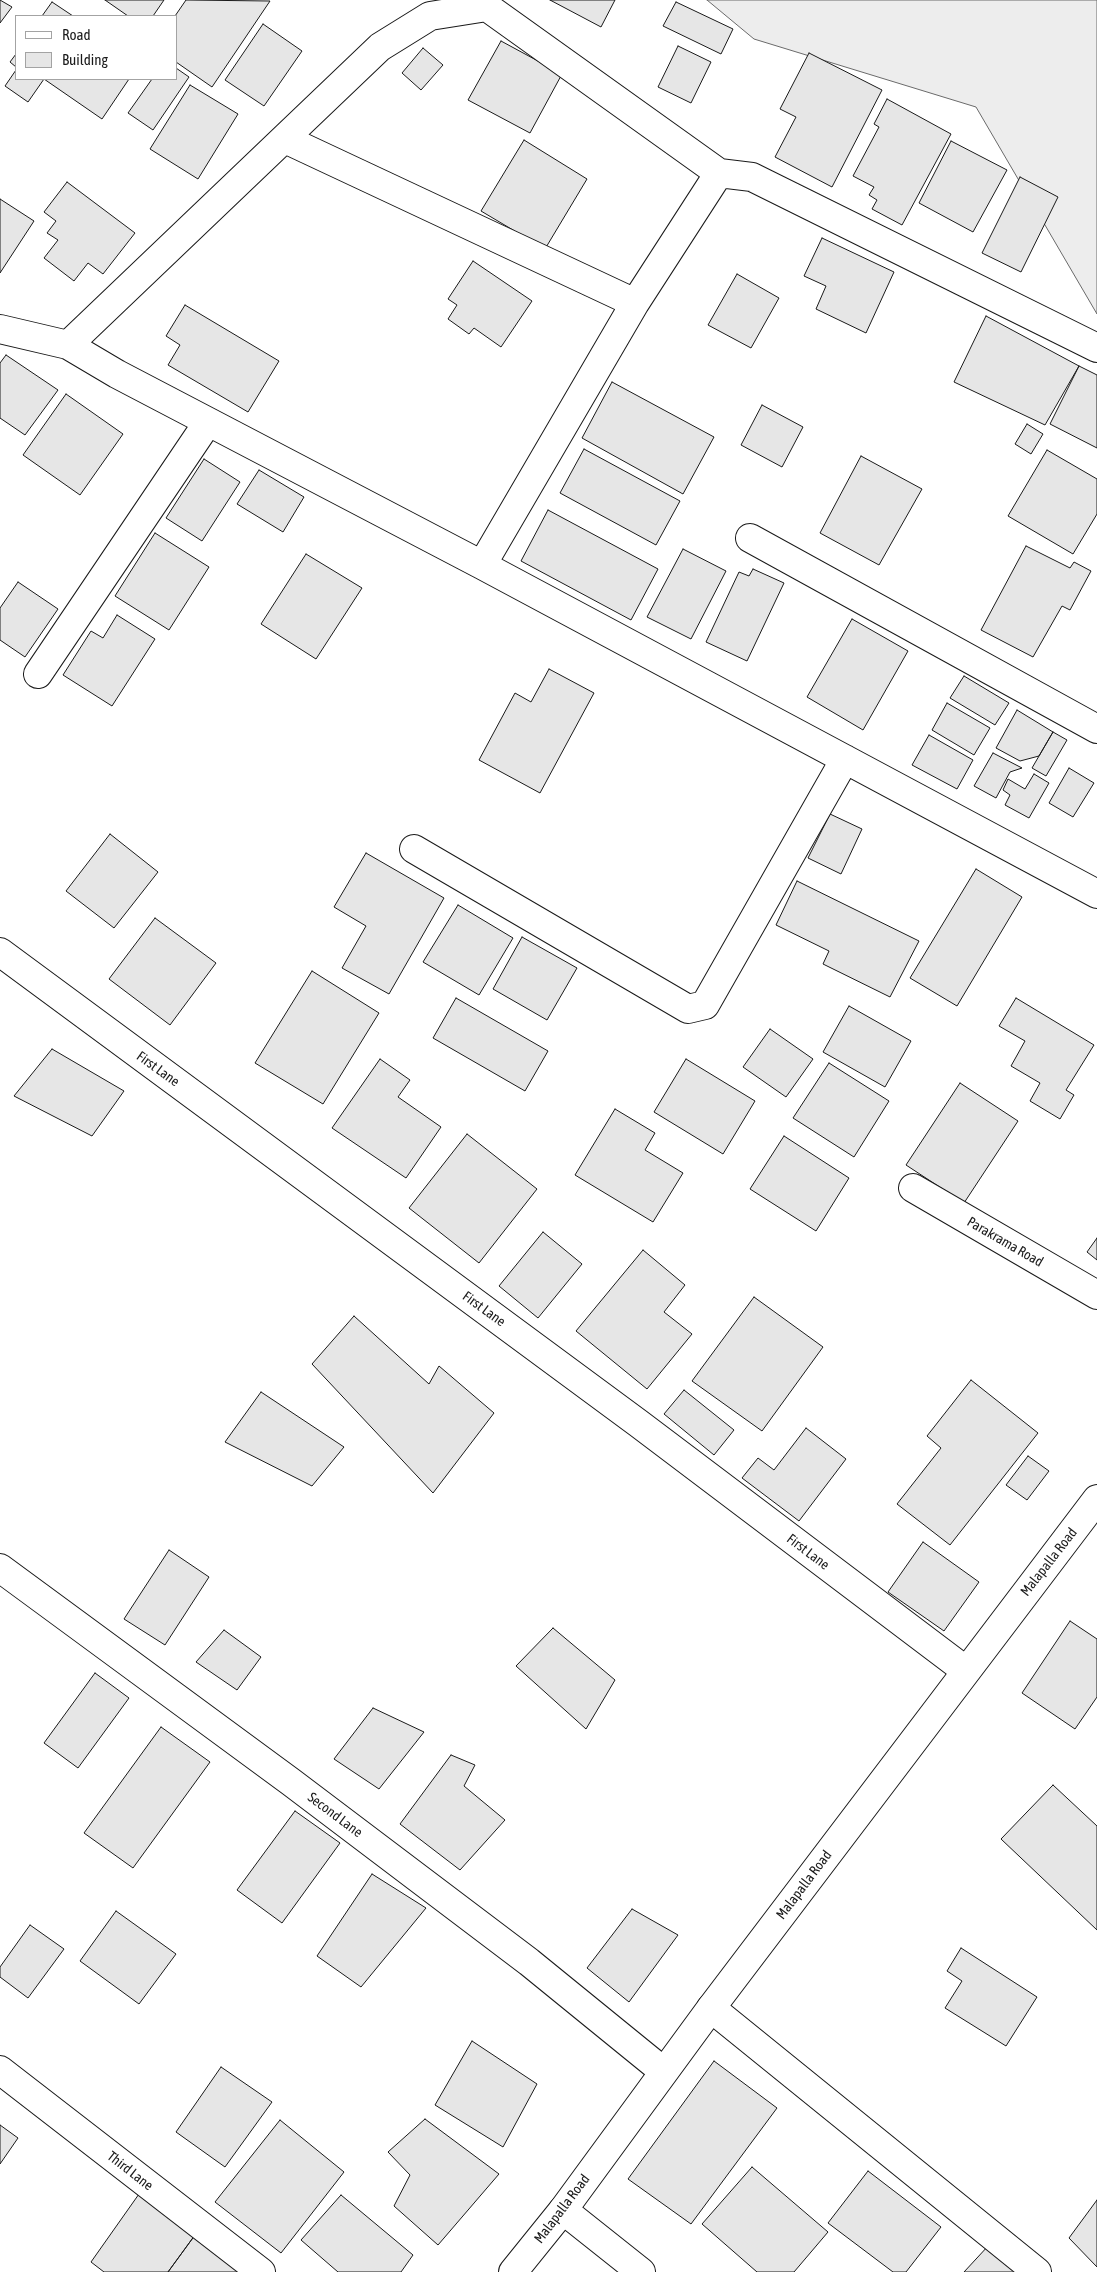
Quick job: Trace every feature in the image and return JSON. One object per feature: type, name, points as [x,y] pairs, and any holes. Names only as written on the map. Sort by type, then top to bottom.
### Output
[{"type":"street","points":[[68,345],[286,139],[380,47],[430,16],[490,4],[719,173],[752,177],[1097,348]]},
{"type":"street","points":[[286,139],[635,302]]},
{"type":"street","points":[[482,565],[635,302],[719,173]]},
{"type":"street","points":[[0,329],[68,345],[117,374],[482,565],[1097,894]]},
{"type":"street","points":[[38,674],[208,422]]},
{"type":"street","points":[[750,538],[1097,729]]},
{"type":"street","points":[[414,849],[688,1009],[705,1005],[845,759]]},
{"type":"street","name":"First Lane","points":[[0,953],[638,1423],[965,1670]]},
{"type":"street","name":"Parakrama Road","points":[[913,1188],[1097,1295]]},
{"type":"street","name":"Malapalla Road","points":[[513,2272],[563,2210],[711,2008],[965,1670],[1097,1499]]},
{"type":"street","name":"Second Lane","points":[[0,1568],[315,1800],[528,1962],[664,2071]]},
{"type":"street","points":[[711,2008],[1037,2272]]},
{"type":"street","name":"Third Lane","points":[[0,2070],[260,2272]]},
{"type":"street","points":[[563,2210],[641,2272]]},
{"type":"shaded area","points":[[707,0],[1097,0],[1097,314],[976,107],[754,39]]},
{"type":"building","points":[[0,0],[12,7],[0,23]]},
{"type":"building","points":[[105,0],[164,0],[154,15],[127,15]]},
{"type":"building","points":[[186,0],[270,1],[212,87],[178,63],[178,15],[176,15]]},
{"type":"building","points":[[550,0],[615,0],[601,27]]},
{"type":"building","points":[[52,2],[72,15],[43,15]]},
{"type":"building","points":[[676,2],[733,29],[721,54],[663,26]]},
{"type":"building","points":[[263,24],[302,51],[264,106],[225,80]]},
{"type":"building","points":[[501,41],[562,74],[530,133],[468,100]]},
{"type":"building","points":[[678,46],[711,62],[691,103],[658,87]]},
{"type":"building","points":[[423,48],[443,65],[421,90],[402,73]]},
{"type":"building","points":[[809,53],[882,90],[832,187],[775,157],[796,117],[780,109]]},
{"type":"building","points":[[15,55],[15,66],[10,62]]},
{"type":"building","points":[[178,69],[189,77],[153,130],[128,113],[151,80],[178,80]]},
{"type":"building","points":[[15,71],[15,80],[43,80],[28,102],[5,86]]},
{"type":"building","points":[[45,80],[128,80],[102,119]]},
{"type":"building","points":[[190,85],[238,114],[198,179],[150,149]]},
{"type":"building","points":[[887,99],[951,134],[902,225],[872,209],[877,200],[869,195],[874,187],[853,176],[879,127],[874,124]]},
{"type":"building","points":[[524,140],[587,179],[545,249],[481,211]]},
{"type":"building","points":[[951,141],[1007,170],[973,232],[919,203]]},
{"type":"building","points":[[1020,177],[1058,197],[1021,272],[982,253]]},
{"type":"building","points":[[67,182],[135,233],[103,274],[88,263],[74,281],[44,258],[58,240],[47,233],[56,221],[44,212]]},
{"type":"building","points":[[0,199],[34,221],[0,273]]},
{"type":"building","points":[[822,238],[894,272],[866,333],[816,309],[826,286],[804,276]]},
{"type":"building","points":[[473,261],[532,301],[501,347],[474,328],[469,334],[448,319],[457,305],[448,299]]},
{"type":"building","points":[[737,274],[779,298],[751,348],[708,325]]},
{"type":"building","points":[[185,305],[279,361],[248,412],[168,365],[180,345],[166,336]]},
{"type":"building","points":[[986,316],[1079,366],[1045,425],[954,382]]},
{"type":"building","points":[[6,355],[58,390],[25,435],[0,418],[0,363]]},
{"type":"building","points":[[1079,366],[1097,375],[1097,448],[1050,424]]},
{"type":"building","points":[[612,382],[714,437],[683,494],[582,438]]},
{"type":"building","points":[[66,394],[123,434],[80,495],[23,455]]},
{"type":"building","points":[[762,405],[803,427],[782,467],[741,445]]},
{"type":"building","points":[[1027,424],[1043,434],[1031,454],[1015,444]]},
{"type":"building","points":[[584,449],[680,501],[656,545],[560,493]]},
{"type":"building","points":[[1047,450],[1097,479],[1097,514],[1073,554],[1008,516]]},
{"type":"building","points":[[861,456],[922,489],[879,565],[820,533]]},
{"type":"building","points":[[204,459],[240,482],[202,541],[166,518]]},
{"type":"building","points":[[259,470],[304,497],[283,532],[237,504]]},
{"type":"building","points":[[548,510],[658,569],[631,620],[521,561]]},
{"type":"building","points":[[155,533],[209,567],[169,630],[115,596]]},
{"type":"building","points":[[1026,546],[1070,568],[1074,562],[1091,571],[1070,610],[1062,606],[1033,657],[981,630]]},
{"type":"building","points":[[683,549],[726,571],[691,639],[647,617]]},
{"type":"building","points":[[306,554],[362,588],[316,659],[261,624]]},
{"type":"building","points":[[753,569],[784,583],[747,661],[706,642],[739,572],[749,576]]},
{"type":"building","points":[[18,582],[58,609],[25,657],[0,640],[0,608]]},
{"type":"building","points":[[117,615],[155,639],[112,706],[63,675],[91,631],[103,638]]},
{"type":"building","points":[[852,619],[908,651],[863,730],[807,697]]},
{"type":"building","points":[[549,669],[594,693],[540,793],[479,760],[515,693],[531,702]]},
{"type":"building","points":[[964,676],[1009,703],[995,725],[950,698]]},
{"type":"building","points":[[947,703],[990,728],[974,755],[932,730]]},
{"type":"building","points":[[1017,710],[1053,732],[1039,756],[1020,761],[996,748]]},
{"type":"building","points":[[1053,732],[1067,740],[1046,776],[1032,768]]},
{"type":"building","points":[[929,735],[973,760],[957,789],[912,765]]},
{"type":"building","points":[[993,753],[1022,768],[1010,772],[996,798],[974,786]]},
{"type":"building","points":[[1069,768],[1094,783],[1073,817],[1049,803]]},
{"type":"building","points":[[1034,774],[1049,783],[1029,818],[1005,805],[1010,795],[1003,790],[1008,779],[1025,789]]},
{"type":"building","points":[[830,814],[862,829],[841,874],[808,858]]},
{"type":"building","points":[[110,834],[158,872],[114,928],[66,891]]},
{"type":"building","points":[[366,853],[444,898],[389,994],[342,968],[366,926],[334,907]]},
{"type":"building","points":[[976,869],[1022,897],[957,1006],[910,978]]},
{"type":"building","points":[[797,881],[919,941],[890,997],[823,964],[829,951],[776,925]]},
{"type":"building","points":[[458,905],[513,938],[479,995],[423,962]]},
{"type":"building","points":[[155,918],[216,963],[170,1025],[109,979]]},
{"type":"building","points":[[522,937],[577,968],[547,1020],[493,989]]},
{"type":"building","points":[[312,971],[379,1013],[323,1104],[255,1063]]},
{"type":"building","points":[[456,998],[548,1051],[525,1091],[433,1038]]},
{"type":"building","points":[[1016,998],[1094,1045],[1066,1090],[1074,1095],[1060,1119],[1030,1101],[1040,1083],[1011,1066],[1025,1041],[999,1026]]},
{"type":"building","points":[[849,1006],[911,1041],[885,1087],[823,1052]]},
{"type":"building","points":[[770,1029],[813,1059],[786,1097],[743,1067]]},
{"type":"building","points":[[52,1049],[124,1091],[92,1136],[14,1096]]},
{"type":"building","points":[[380,1059],[410,1080],[398,1097],[441,1127],[406,1178],[332,1128]]},
{"type":"building","points":[[686,1059],[755,1101],[723,1154],[654,1112]]},
{"type":"building","points":[[829,1063],[889,1101],[854,1157],[793,1118]]},
{"type":"building","points":[[960,1083],[1018,1121],[964,1203],[906,1165]]},
{"type":"building","points":[[615,1109],[655,1133],[645,1150],[683,1173],[653,1222],[575,1175]]},
{"type":"building","points":[[467,1134],[537,1189],[479,1263],[409,1208]]},
{"type":"building","points":[[784,1136],[849,1178],[816,1231],[750,1189]]},
{"type":"building","points":[[543,1232],[582,1264],[538,1318],[499,1286]]},
{"type":"building","points":[[1097,1238],[1097,1260],[1087,1252]]},
{"type":"building","points":[[643,1250],[685,1285],[664,1312],[692,1334],[647,1389],[576,1331]]},
{"type":"building","points":[[754,1297],[823,1347],[762,1431],[692,1381]]},
{"type":"building","points":[[354,1316],[429,1384],[439,1366],[494,1413],[433,1493],[312,1364]]},
{"type":"building","points":[[971,1380],[1038,1433],[950,1545],[897,1504],[941,1448],[927,1436]]},
{"type":"building","points":[[684,1390],[734,1430],[714,1455],[664,1414]]},
{"type":"building","points":[[261,1392],[344,1447],[312,1486],[225,1442]]},
{"type":"building","points":[[806,1428],[846,1459],[799,1521],[742,1478],[758,1458],[774,1470]]},
{"type":"building","points":[[1028,1456],[1049,1471],[1027,1500],[1006,1485]]},
{"type":"building","points":[[923,1542],[979,1582],[944,1631],[888,1592]]},
{"type":"building","points":[[169,1550],[209,1577],[165,1645],[124,1619]]},
{"type":"building","points":[[1070,1621],[1097,1639],[1097,1697],[1075,1729],[1022,1693]]},
{"type":"building","points":[[553,1628],[615,1680],[586,1729],[516,1666]]},
{"type":"building","points":[[224,1630],[261,1657],[237,1690],[196,1662]]},
{"type":"building","points":[[95,1673],[129,1698],[78,1768],[44,1743]]},
{"type":"building","points":[[373,1708],[424,1732],[379,1789],[334,1759]]},
{"type":"building","points":[[161,1727],[210,1762],[133,1868],[84,1833]]},
{"type":"building","points":[[451,1755],[475,1765],[464,1786],[505,1820],[460,1870],[400,1824]]},
{"type":"building","points":[[1053,1785],[1097,1826],[1097,1930],[1001,1839]]},
{"type":"building","points":[[295,1811],[340,1843],[282,1923],[237,1890]]},
{"type":"building","points":[[372,1874],[426,1908],[361,1987],[317,1956]]},
{"type":"building","points":[[632,1909],[678,1935],[629,2002],[587,1968]]},
{"type":"building","points":[[116,1911],[176,1954],[139,2004],[80,1961]]},
{"type":"building","points":[[30,1925],[64,1949],[28,1998],[0,1977],[0,1967]]},
{"type":"building","points":[[961,1948],[1037,1997],[1006,2046],[945,2008],[962,1981],[947,1971]]},
{"type":"building","points":[[472,2041],[537,2084],[503,2147],[435,2105]]},
{"type":"building","points":[[714,2061],[777,2108],[691,2224],[628,2179]]},
{"type":"building","points":[[221,2067],[272,2102],[225,2167],[176,2132]]},
{"type":"building","points":[[425,2119],[499,2174],[438,2245],[394,2206],[410,2175],[388,2152]]},
{"type":"building","points":[[280,2120],[344,2172],[281,2253],[215,2202]]},
{"type":"building","points":[[0,2125],[18,2138],[0,2164]]},
{"type":"building","points":[[752,2167],[828,2232],[794,2272],[757,2272],[702,2224]]},
{"type":"building","points":[[868,2171],[941,2227],[906,2272],[893,2272],[828,2223]]},
{"type":"building","points":[[139,2194],[195,2235],[168,2272],[104,2272],[91,2262]]},
{"type":"building","points":[[341,2195],[413,2255],[401,2272],[338,2272],[301,2240]]},
{"type":"building","points":[[1097,2200],[1097,2267],[1069,2238]]},
{"type":"building","points":[[195,2235],[246,2272],[168,2272]]},
{"type":"building","points":[[989,2245],[1018,2272],[964,2272]]}]
